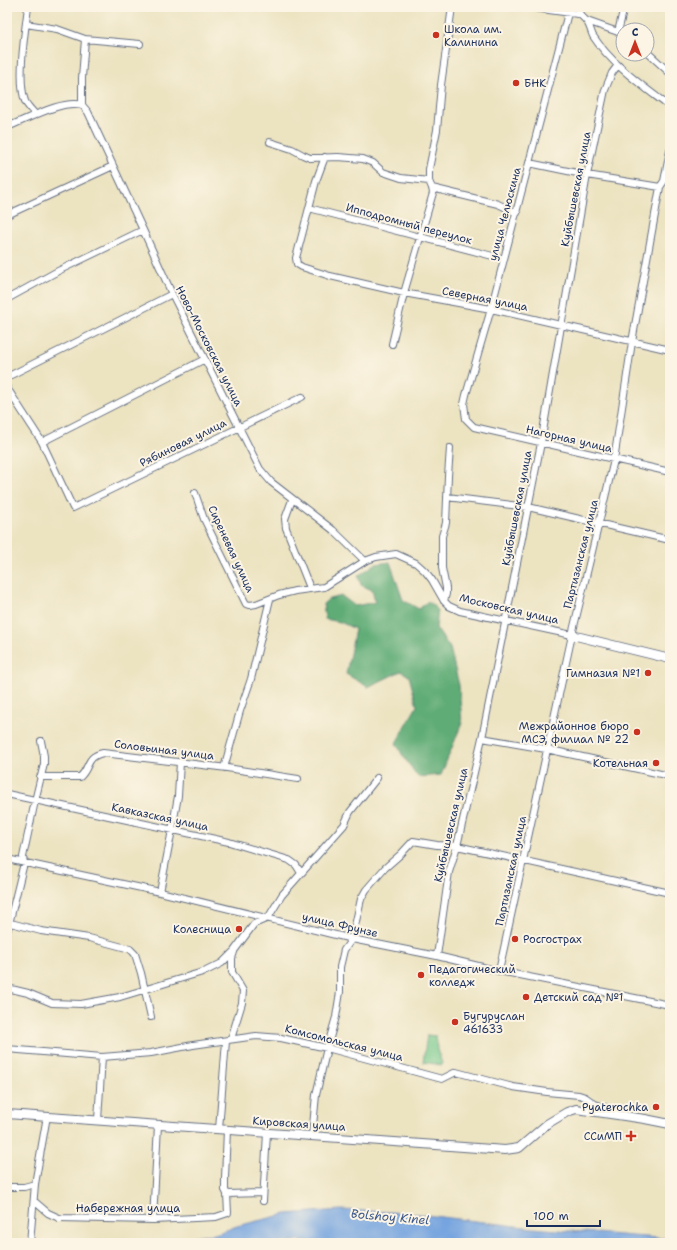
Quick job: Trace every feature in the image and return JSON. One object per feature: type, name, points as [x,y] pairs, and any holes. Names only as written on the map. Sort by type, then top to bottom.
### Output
[{"type":"main road","name":"Московская улица","points":[[572,635],[670,659]]},
{"type":"main road","name":"Кировская улица","points":[[7,1114],[506,1150],[518,1148],[547,1124],[566,1112],[576,1109]]},
{"type":"main road","name":"Комсомольская улица","points":[[576,1109],[616,1113],[670,1124]]},
{"type":"street","points":[[28,7],[22,68],[22,90],[26,103],[35,114]]},
{"type":"street","points":[[392,344],[404,293],[433,193],[429,181],[429,169],[437,130],[441,85],[452,7]]},
{"type":"street","points":[[527,7],[568,13],[578,10],[593,36],[604,50],[624,70],[670,107]]},
{"type":"street","points":[[622,22],[624,7]]},
{"type":"street","name":"улица Челюскина","points":[[466,419],[464,404],[466,395],[517,213],[568,13]]},
{"type":"street","points":[[586,22],[615,31]]},
{"type":"street","points":[[26,24],[57,29],[85,39],[140,44]]},
{"type":"street","points":[[7,127],[35,114],[75,103],[82,105],[82,78],[85,39]]},
{"type":"street","points":[[655,59],[670,73]]},
{"type":"street","name":"Куйбышевская улица","points":[[437,956],[449,872],[457,846],[482,738],[541,443],[587,174],[605,90],[612,73],[618,64]]},
{"type":"street","name":"Ново-Московская улица","points":[[82,105],[88,112],[172,294],[260,469],[271,482],[292,500],[333,530],[365,561]]},
{"type":"street","points":[[270,142],[292,149],[302,156],[310,158],[325,157],[363,159],[373,163],[383,172],[401,178],[429,181]]},
{"type":"street","name":"Партизанская улица","points":[[500,971],[546,749],[614,460],[632,342],[660,187],[664,180],[670,151]]},
{"type":"street","points":[[309,208],[316,181],[325,157]]},
{"type":"street","points":[[529,163],[660,187]]},
{"type":"street","points":[[7,215],[113,166]]},
{"type":"street","points":[[432,188],[498,204],[517,213]]},
{"type":"street","name":"Ипподромный переулок","points":[[309,208],[504,259]]},
{"type":"street","name":"Северная улица","points":[[309,208],[296,258],[297,264],[302,267],[330,276],[404,293],[491,309],[670,350]]},
{"type":"street","points":[[7,299],[58,271],[143,230]]},
{"type":"street","points":[[7,376],[172,294]]},
{"type":"street","points":[[7,388],[42,442],[205,359]]},
{"type":"street","name":"Рябиновая улица","points":[[42,442],[73,508],[302,397]]},
{"type":"street","name":"Нагорная улица","points":[[466,419],[474,426],[541,443],[670,472]]},
{"type":"street","points":[[444,600],[446,588],[442,568],[442,536],[446,523],[450,448]]},
{"type":"street","name":"Сиреневая улица","points":[[195,493],[204,519],[246,604],[250,605],[287,593],[310,588],[324,587]]},
{"type":"street","points":[[447,497],[528,507],[670,540]]},
{"type":"street","points":[[292,500],[285,519],[286,528],[310,588]]},
{"type":"street","name":"Московская улица","points":[[324,587],[365,561],[376,557],[396,554],[416,563],[425,571],[449,606],[460,611],[572,635]]},
{"type":"street","points":[[224,768],[240,711],[251,679],[270,599]]},
{"type":"street","points":[[482,738],[546,749],[670,776]]},
{"type":"street","points":[[7,932],[24,863],[23,857],[34,801],[44,764],[41,741]]},
{"type":"street","name":"Соловьиная улица","points":[[40,777],[80,777],[85,772],[91,759],[96,755],[103,753],[180,762],[298,779]]},
{"type":"street","points":[[160,892],[178,796],[180,762]]},
{"type":"street","points":[[7,988],[28,993],[52,1003],[81,1004],[120,997],[218,966],[234,951],[254,924],[268,918],[282,895],[344,825],[350,812],[377,778]]},
{"type":"street","name":"Кавказская улица","points":[[7,794],[229,842],[289,860],[296,865],[300,873]]},
{"type":"street","points":[[312,1136],[316,1095],[337,1011],[340,992],[340,967],[344,950],[352,939],[361,899],[366,890],[385,868],[413,841],[457,846],[670,893]]},
{"type":"street","name":"улица Фрунзе","points":[[7,859],[160,892],[352,939],[437,956],[500,971],[670,1005]]},
{"type":"street","points":[[8,923],[41,931],[89,938],[130,949],[135,954],[141,973],[151,1017]]},
{"type":"street","points":[[232,972],[232,958],[234,951]]},
{"type":"street","points":[[218,966],[224,966],[232,972],[243,991],[242,1003],[228,1040],[225,1055],[223,1130],[225,1190],[227,1194],[263,1193]]},
{"type":"street","name":"Комсомольская улица","points":[[7,1049],[102,1057],[151,1053],[193,1045],[262,1036],[281,1038],[327,1048],[442,1079],[456,1072],[513,1087],[579,1095],[616,1113]]},
{"type":"street","points":[[98,1120],[102,1057]]},
{"type":"street","points":[[30,1243],[35,1184],[47,1116]]},
{"type":"street","points":[[153,1220],[158,1125]]},
{"type":"street","points":[[263,1201],[267,1133]]},
{"type":"street","points":[[7,1187],[24,1187],[35,1184]]},
{"type":"street","name":"Набережная улица","points":[[34,1201],[48,1213],[59,1218],[153,1220],[216,1217],[228,1212],[227,1194]]},
{"type":"green space","points":[[390,562],[403,600],[419,609],[428,601],[438,610],[436,628],[450,648],[459,685],[462,723],[441,775],[418,777],[396,743],[417,706],[409,676],[401,671],[368,687],[346,674],[355,629],[340,622],[325,619],[323,604],[329,599],[342,596],[355,606],[375,602],[372,590],[361,585],[358,576],[375,564]]},
{"type":"green space","points":[[427,1035],[436,1036],[437,1050],[442,1065],[423,1062]]},
{"type":"water","name":"Bolshoy Kinel","points":[[341,1210],[409,1213],[533,1228],[670,1239],[670,1243],[341,1243],[295,1241],[274,1243],[153,1243],[215,1234],[237,1226],[286,1214]]},
{"type":"place","name":"Школа им. Калинина","points":[[436,35]]},
{"type":"place","name":"БНК","points":[[516,83]]},
{"type":"place","name":"Гимназия №1","points":[[648,673]]},
{"type":"place","name":"Межрайонное бюро МСЭ, филиал № 22","points":[[637,732]]},
{"type":"place","name":"Котельная","points":[[656,763]]},
{"type":"place","name":"Колесница","points":[[239,929]]},
{"type":"place","name":"Росгострах","points":[[515,939]]},
{"type":"place","name":"Педагогический колледж","points":[[421,975]]},
{"type":"place","name":"Детский сад №1","points":[[526,997]]},
{"type":"place","name":"Бугуруслан 461633","points":[[455,1022]]},
{"type":"place","name":"Pyaterochka","points":[[656,1107]]},
{"type":"place","name":"ССиМП","points":[[631,1136]]}]
